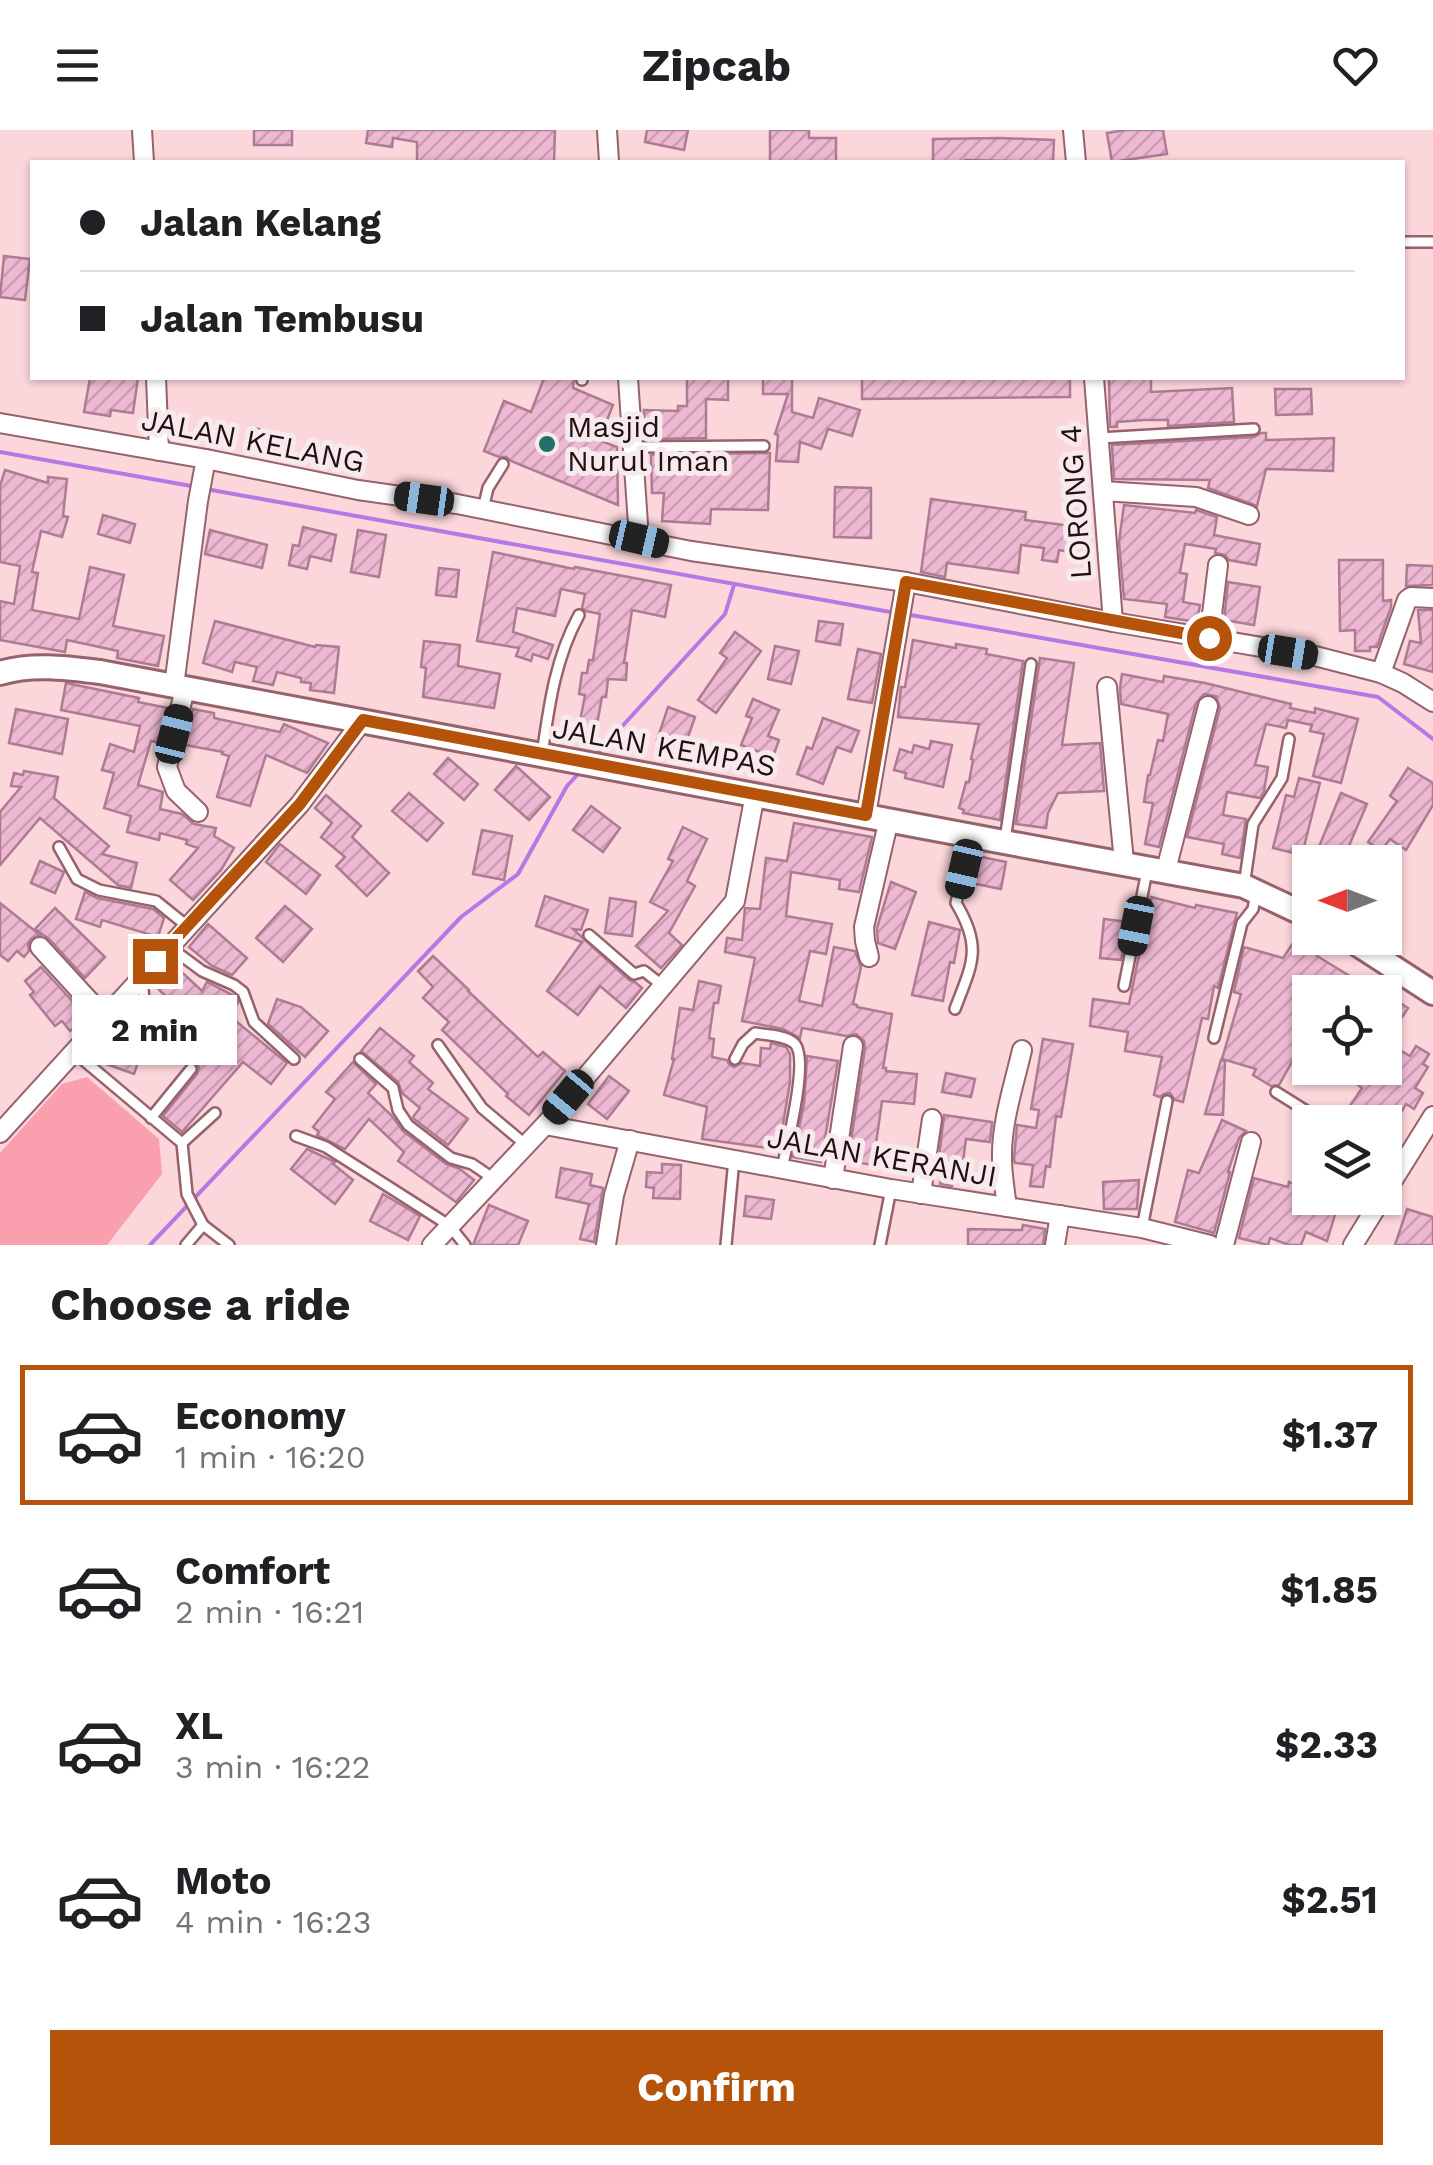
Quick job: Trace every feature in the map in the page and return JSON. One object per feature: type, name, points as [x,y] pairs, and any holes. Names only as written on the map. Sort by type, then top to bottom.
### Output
[{"type":"street","points":[[142,130],[144,160]]},
{"type":"street","points":[[606,130],[609,160]]},
{"type":"street","points":[[1073,130],[1076,160]]},
{"type":"street","points":[[156,380],[159,451]]},
{"type":"street","points":[[628,380],[639,539]]},
{"type":"street","name":"LORONG 4","points":[[1094,380],[1113,622]]},
{"type":"street","name":"JALAN KELANG","points":[[0,424],[159,451],[205,465],[483,509],[691,550],[906,582],[1315,656],[1381,673],[1433,702]]},
{"type":"street","points":[[198,812],[176,790],[167,767],[205,465]]},
{"type":"street","points":[[1103,491],[1196,496],[1249,514]]},
{"type":"street","points":[[1209,638],[1218,566]]},
{"type":"street","points":[[869,958],[864,927],[906,582]]},
{"type":"street","points":[[1381,673],[1407,600],[1433,598]]},
{"type":"street","name":"JALAN KEMPAS","points":[[0,673],[68,668],[363,720],[1157,868],[1250,888],[1292,908]]},
{"type":"street","points":[[1107,687],[1124,862]]},
{"type":"street","points":[[1157,868],[1208,706]]},
{"type":"street","points":[[0,1133],[300,804],[363,720]]},
{"type":"street","points":[[432,1245],[545,1125],[735,900],[756,794]]},
{"type":"street","points":[[40,946],[105,1018]]},
{"type":"street","points":[[1374,955],[1433,994]]},
{"type":"street","points":[[833,1178],[853,1046]]},
{"type":"street","points":[[1007,1207],[1002,1144],[1022,1050]]},
{"type":"street","points":[[1402,1154],[1433,1116]]},
{"type":"street","points":[[921,1194],[932,1120]]},
{"type":"street","name":"JALAN KERANJI","points":[[545,1125],[890,1189],[1142,1228],[1210,1245]]},
{"type":"street","points":[[606,1245],[613,1199],[630,1140]]},
{"type":"street","points":[[1224,1245],[1251,1142]]},
{"type":"street","points":[[1055,1245],[1060,1215]]},
{"type":"street","points":[[1353,1245],[1372,1215]]},
{"type":"lane","points":[[1405,242],[1433,242]]},
{"type":"lane","points":[[1100,438],[1254,429]]},
{"type":"lane","points":[[632,448],[764,446]]},
{"type":"lane","points":[[483,509],[488,488],[503,464]]},
{"type":"lane","points":[[542,756],[552,688],[566,638],[579,615]]},
{"type":"lane","points":[[1004,842],[1032,664]]},
{"type":"lane","points":[[1214,1038],[1242,923],[1253,908],[1253,824],[1282,778],[1289,739]]},
{"type":"lane","points":[[955,1009],[973,961],[973,941],[956,903],[971,835]]},
{"type":"lane","points":[[59,847],[77,880],[98,890],[156,900],[187,926]]},
{"type":"lane","points":[[1124,986],[1157,868]]},
{"type":"lane","points":[[589,936],[634,974],[644,971],[663,986]]},
{"type":"lane","points":[[169,946],[202,972],[243,992],[254,1022],[294,1059]]},
{"type":"lane","points":[[142,976],[144,1000],[154,1023]]},
{"type":"lane","points":[[735,1059],[743,1044],[755,1034],[796,1044],[798,1095],[782,1169]]},
{"type":"lane","points":[[438,1045],[482,1108],[526,1145]]},
{"type":"lane","points":[[75,1052],[182,1143],[187,1194],[203,1225],[229,1245]]},
{"type":"lane","points":[[360,1059],[393,1088],[398,1110],[408,1125],[450,1158],[472,1164],[494,1180]]},
{"type":"lane","points":[[151,1118],[191,1068]]},
{"type":"lane","points":[[1276,1092],[1297,1105]]},
{"type":"lane","points":[[1142,1228],[1167,1101]]},
{"type":"lane","points":[[182,1143],[215,1113]]},
{"type":"lane","points":[[296,1136],[326,1147],[450,1226],[465,1245]]},
{"type":"lane","points":[[726,1245],[734,1160]]},
{"type":"lane","points":[[880,1245],[890,1189]]},
{"type":"lane","points":[[186,1245],[203,1225]]},
{"type":"shaded area","points":[[87,1077],[159,1139],[162,1174],[107,1245],[0,1245],[0,1153],[62,1084]]},
{"type":"building","points":[[254,130],[292,130],[292,145],[254,145]]},
{"type":"building","points":[[368,130],[555,130],[554,160],[417,160],[417,142],[393,138],[392,147],[366,143]]},
{"type":"building","points":[[647,130],[688,130],[684,150],[645,142]]},
{"type":"building","points":[[770,130],[809,130],[809,138],[836,138],[836,160],[770,160]]},
{"type":"building","points":[[1163,130],[1167,154],[1112,160],[1107,133]]},
{"type":"building","points":[[933,139],[1054,140],[1053,160],[933,160]]},
{"type":"building","points":[[4,256],[30,259],[25,300],[0,297]]},
{"type":"building","points":[[90,380],[138,380],[133,413],[111,410],[110,416],[84,412]]},
{"type":"building","name":"Masjid Nurul Iman","points":[[543,380],[574,380],[573,388],[613,405],[599,440],[617,447],[618,505],[484,451],[504,401],[531,412]]},
{"type":"building","points":[[687,380],[728,380],[728,400],[706,399],[706,438],[651,439],[651,434],[644,434],[644,410],[678,411],[678,406],[687,406]]},
{"type":"building","points":[[763,380],[792,380],[792,412],[813,418],[819,398],[860,410],[852,436],[828,429],[821,449],[800,442],[798,462],[776,461],[775,434],[788,394],[763,394]]},
{"type":"building","points":[[862,380],[1070,380],[1070,397],[862,399]]},
{"type":"building","points":[[1109,380],[1151,380],[1151,392],[1232,388],[1234,422],[1168,426],[1168,420],[1144,420],[1117,422],[1117,427],[1110,427]]},
{"type":"building","points":[[1275,389],[1311,389],[1312,414],[1276,415]]},
{"type":"building","points":[[251,427],[273,433],[267,455],[245,449]]},
{"type":"building","points":[[1266,433],[1266,440],[1334,438],[1333,471],[1266,469],[1257,506],[1208,488],[1210,480],[1114,479],[1112,445],[1254,437]]},
{"type":"building","points":[[770,453],[768,510],[711,509],[710,524],[662,521],[664,493],[652,493],[651,455]]},
{"type":"building","points":[[5,470],[48,483],[48,477],[67,479],[63,516],[68,517],[62,537],[41,531],[32,572],[38,573],[32,610],[79,619],[90,567],[124,575],[113,626],[164,636],[158,666],[117,658],[118,651],[67,640],[65,652],[0,640],[0,601],[14,604],[20,566],[0,562],[0,486]]},
{"type":"building","points":[[835,487],[871,488],[871,538],[834,537]]},
{"type":"building","points":[[931,499],[1026,512],[1025,520],[1072,526],[1069,552],[1059,550],[1057,562],[1042,560],[1044,548],[1021,545],[1018,573],[947,563],[945,577],[921,572]]},
{"type":"building","points":[[1124,505],[1195,513],[1196,510],[1217,517],[1214,535],[1260,544],[1256,565],[1229,560],[1215,553],[1216,549],[1185,544],[1180,573],[1187,574],[1183,602],[1200,605],[1197,622],[1165,617],[1167,604],[1124,599],[1119,542]]},
{"type":"building","points":[[103,515],[135,524],[130,543],[98,534]]},
{"type":"building","points":[[303,527],[336,535],[331,561],[310,556],[307,569],[289,565],[293,545],[299,546]]},
{"type":"building","points":[[210,530],[267,545],[262,568],[205,554]]},
{"type":"building","points":[[358,530],[386,535],[379,577],[351,572]]},
{"type":"building","points":[[493,552],[671,585],[665,617],[632,610],[624,663],[626,680],[608,679],[595,735],[578,732],[585,695],[579,694],[582,673],[587,673],[589,660],[593,660],[600,614],[582,608],[585,594],[561,589],[555,616],[517,608],[513,632],[553,645],[548,659],[533,654],[531,661],[516,656],[519,648],[477,641]]},
{"type":"building","points":[[1339,560],[1383,560],[1383,601],[1391,600],[1391,607],[1377,647],[1370,647],[1370,651],[1355,651],[1355,630],[1340,631]]},
{"type":"building","points":[[1407,565],[1433,566],[1433,585],[1406,586]]},
{"type":"building","points":[[439,568],[459,570],[456,597],[436,595]]},
{"type":"building","points":[[1228,582],[1260,587],[1254,625],[1224,620]]},
{"type":"building","points":[[1418,610],[1433,610],[1433,672],[1404,664],[1410,641],[1421,643]]},
{"type":"building","points":[[215,621],[315,647],[339,647],[334,693],[310,690],[311,683],[277,672],[273,685],[253,681],[257,667],[235,662],[232,672],[203,663]]},
{"type":"building","points":[[819,621],[843,624],[840,645],[816,641]]},
{"type":"building","points":[[735,632],[761,651],[716,713],[698,700],[727,658],[720,653]]},
{"type":"building","points":[[913,640],[987,649],[986,654],[1023,661],[1000,820],[963,813],[959,808],[969,782],[979,724],[898,717]]},
{"type":"building","points":[[424,641],[460,645],[458,666],[500,674],[494,708],[423,697]]},
{"type":"building","points":[[775,646],[799,651],[791,684],[768,679]]},
{"type":"building","points":[[858,649],[881,654],[872,703],[848,699]]},
{"type":"building","points":[[1040,658],[1074,663],[1062,745],[1100,743],[1104,791],[1058,793],[1046,828],[1016,824]]},
{"type":"building","points":[[1122,674],[1163,682],[1164,676],[1205,683],[1291,704],[1290,708],[1315,713],[1315,708],[1358,719],[1341,783],[1313,776],[1324,734],[1310,731],[1312,725],[1288,720],[1286,728],[1266,724],[1255,765],[1268,767],[1260,798],[1227,792],[1223,815],[1246,819],[1240,858],[1222,854],[1224,844],[1187,837],[1220,708],[1216,696],[1204,694],[1196,703],[1159,847],[1145,844],[1153,803],[1144,802],[1148,775],[1158,740],[1163,741],[1168,714],[1121,704]]},
{"type":"building","points":[[66,683],[168,708],[160,743],[151,741],[138,785],[163,792],[160,809],[182,814],[194,824],[216,828],[214,836],[234,848],[221,870],[193,900],[170,880],[198,848],[186,844],[187,840],[160,833],[159,840],[127,832],[131,816],[104,808],[114,773],[102,770],[110,744],[134,752],[140,726],[61,710]]},
{"type":"building","points":[[753,699],[779,710],[768,736],[779,740],[773,757],[741,745],[752,718],[746,716]]},
{"type":"building","points":[[668,707],[695,717],[684,749],[657,740]]},
{"type":"building","points":[[16,709],[68,719],[62,754],[9,743]]},
{"type":"building","points":[[193,709],[214,713],[214,718],[280,732],[284,724],[328,743],[307,773],[266,755],[250,806],[217,797],[229,756],[185,745]]},
{"type":"building","points":[[823,718],[859,731],[851,752],[837,747],[823,784],[797,774],[807,747],[812,749]]},
{"type":"building","points":[[931,741],[952,745],[943,787],[905,778],[906,773],[894,770],[900,749],[912,753],[914,745],[929,749]]},
{"type":"building","points":[[448,758],[478,784],[464,800],[434,774]]},
{"type":"building","points":[[516,766],[550,797],[529,820],[495,790]]},
{"type":"building","points":[[1408,768],[1433,783],[1433,805],[1406,850],[1390,839],[1386,845],[1368,842],[1397,801],[1390,796]]},
{"type":"building","points":[[24,771],[58,777],[54,798],[109,846],[102,854],[137,863],[131,888],[118,885],[40,818],[0,865],[0,812],[21,787],[11,786],[14,773],[23,775]]},
{"type":"building","points":[[1299,778],[1320,783],[1304,845],[1292,845],[1292,853],[1273,848],[1286,795],[1294,797]]},
{"type":"building","points":[[409,793],[443,823],[427,841],[392,811]]},
{"type":"building","points":[[1341,793],[1367,804],[1349,845],[1320,845]]},
{"type":"building","points":[[326,795],[361,826],[352,837],[389,873],[367,896],[336,866],[345,857],[321,837],[332,823],[315,808]]},
{"type":"building","points":[[591,806],[620,828],[603,852],[573,830]]},
{"type":"building","points":[[794,823],[872,837],[859,892],[839,889],[840,880],[791,872],[786,916],[832,924],[826,954],[810,951],[799,1001],[822,1006],[834,947],[855,951],[861,967],[853,1004],[892,1014],[883,1068],[917,1074],[914,1104],[882,1101],[873,1165],[848,1161],[864,1041],[856,1034],[846,1036],[802,1028],[800,1038],[783,1029],[742,1021],[755,958],[725,952],[727,938],[742,940],[745,908],[760,909],[766,858],[787,861]]},
{"type":"building","points":[[683,827],[707,839],[687,881],[695,886],[669,933],[682,945],[661,968],[636,946],[668,911],[650,902],[673,861],[668,859]]},
{"type":"building","points":[[482,830],[512,836],[504,880],[473,874]]},
{"type":"building","points":[[280,844],[320,875],[306,894],[266,862]]},
{"type":"building","points":[[977,856],[1006,862],[1001,889],[971,883]]},
{"type":"building","points":[[40,861],[64,872],[55,893],[31,883]]},
{"type":"building","points":[[891,882],[916,892],[895,949],[878,943],[877,928]]},
{"type":"building","points":[[85,892],[153,909],[164,918],[158,937],[102,920],[100,927],[76,919]]},
{"type":"building","points":[[545,896],[588,910],[581,930],[573,929],[642,988],[626,1008],[600,986],[578,1015],[547,991],[582,942],[536,926]]},
{"type":"building","points":[[1151,897],[1237,913],[1208,1019],[1202,1018],[1183,1102],[1170,1093],[1154,1095],[1162,1057],[1125,1051],[1128,1032],[1090,1026],[1093,999],[1129,1004]]},
{"type":"building","points":[[610,898],[636,902],[632,936],[605,933]]},
{"type":"building","points":[[0,903],[40,935],[31,939],[24,957],[17,951],[8,961],[0,955]]},
{"type":"building","points":[[285,906],[312,929],[283,962],[256,938]]},
{"type":"building","points":[[55,908],[105,957],[85,978],[35,929]]},
{"type":"building","points":[[1104,919],[1129,922],[1121,960],[1100,958]]},
{"type":"building","points":[[929,922],[960,930],[943,1001],[912,995]]},
{"type":"building","points":[[208,924],[247,958],[232,975],[212,966],[189,947]]},
{"type":"building","points":[[1292,944],[1292,955],[1318,955],[1348,975],[1292,975],[1292,1062],[1279,1085],[1271,1086],[1253,1075],[1256,1069],[1222,1059],[1241,994],[1234,992],[1244,947],[1283,958]]},
{"type":"building","points":[[433,956],[538,1057],[543,1052],[565,1071],[529,1115],[442,1030],[449,1022],[423,998],[433,987],[418,971]]},
{"type":"building","points":[[172,963],[202,991],[207,982],[236,997],[238,1002],[231,1017],[287,1063],[271,1084],[243,1062],[182,1132],[163,1116],[199,1067],[153,1033],[161,1028],[175,1005],[153,984]]},
{"type":"building","points":[[41,967],[87,1017],[70,1031],[62,1021],[55,1026],[30,995],[34,992],[25,981]]},
{"type":"building","points":[[699,981],[721,986],[709,1038],[714,1039],[712,1057],[727,1060],[734,1067],[742,1063],[760,1066],[761,1048],[770,1049],[771,1043],[786,1047],[790,1054],[790,1082],[780,1142],[768,1141],[768,1148],[702,1139],[707,1107],[664,1095],[674,1059],[680,1008],[693,1010]]},
{"type":"building","points":[[277,999],[301,1007],[328,1031],[305,1057],[268,1024]]},
{"type":"building","points":[[380,1028],[414,1056],[409,1062],[433,1083],[428,1089],[468,1119],[448,1145],[414,1119],[420,1108],[402,1093],[398,1082],[361,1051]]},
{"type":"building","points":[[115,1038],[143,1048],[134,1074],[106,1064]]},
{"type":"building","points":[[1043,1039],[1073,1044],[1061,1117],[1056,1116],[1050,1167],[1046,1166],[1043,1187],[1030,1186],[1033,1165],[1015,1163],[1014,1159],[1017,1125],[1036,1128],[1039,1110],[1031,1109]]},
{"type":"building","points":[[1416,1046],[1429,1054],[1423,1064],[1428,1067],[1415,1088],[1423,1093],[1414,1109],[1406,1104],[1402,1111],[1402,1105],[1350,1105],[1362,1088],[1358,1085],[1402,1085],[1402,1051],[1410,1056]]},
{"type":"building","points":[[807,1056],[838,1061],[821,1162],[793,1157],[804,1104]]},
{"type":"building","points":[[1221,1060],[1225,1061],[1223,1115],[1205,1114]]},
{"type":"building","points":[[353,1062],[376,1084],[368,1093],[403,1131],[474,1180],[456,1202],[398,1161],[404,1152],[369,1119],[345,1149],[317,1135],[319,1132],[313,1127],[335,1099],[326,1092]]},
{"type":"building","points":[[946,1073],[975,1079],[971,1097],[942,1092]]},
{"type":"building","points":[[609,1076],[629,1091],[607,1119],[588,1104]]},
{"type":"building","points":[[944,1115],[992,1122],[990,1142],[966,1139],[962,1169],[955,1168],[952,1186],[940,1184],[943,1166],[938,1165]]},
{"type":"building","points":[[1222,1120],[1246,1131],[1239,1138],[1228,1172],[1214,1233],[1175,1222],[1188,1170],[1199,1173]]},
{"type":"building","points":[[307,1149],[335,1162],[353,1180],[335,1204],[291,1169]]},
{"type":"building","points":[[662,1164],[681,1165],[680,1199],[653,1198],[654,1188],[646,1187],[647,1172],[662,1173]]},
{"type":"building","points":[[561,1168],[592,1174],[590,1185],[603,1188],[594,1242],[580,1239],[589,1204],[556,1197]]},
{"type":"building","points":[[1254,1178],[1288,1187],[1292,1183],[1292,1215],[1335,1215],[1327,1241],[1306,1232],[1301,1245],[1270,1238],[1268,1245],[1239,1238]]},
{"type":"building","points":[[1139,1180],[1137,1209],[1104,1209],[1103,1182]]},
{"type":"building","points":[[383,1194],[420,1216],[408,1240],[370,1221]]},
{"type":"building","points":[[746,1196],[774,1200],[771,1219],[744,1216]]},
{"type":"building","points":[[489,1205],[528,1221],[518,1245],[473,1245]]},
{"type":"building","points":[[1407,1209],[1433,1217],[1433,1245],[1395,1245]]},
{"type":"building","points":[[1023,1225],[1045,1229],[1043,1245],[968,1245],[968,1229],[1022,1230]]},
{"type":"waterway","points":[[0,452],[197,487]]},
{"type":"waterway","points":[[206,489],[896,613]]},
{"type":"waterway","points":[[594,757],[725,614],[734,585]]},
{"type":"waterway","points":[[905,614],[1378,697],[1433,739]]},
{"type":"waterway","points":[[150,1245],[461,917],[518,874],[567,786],[580,772]]},
{"type":"place","name":"Masjid Nurul Iman","points":[[547,444]]},
{"type":"route","points":[[155,961],[300,804],[363,720],[866,815],[906,582],[1209,638]]}]
